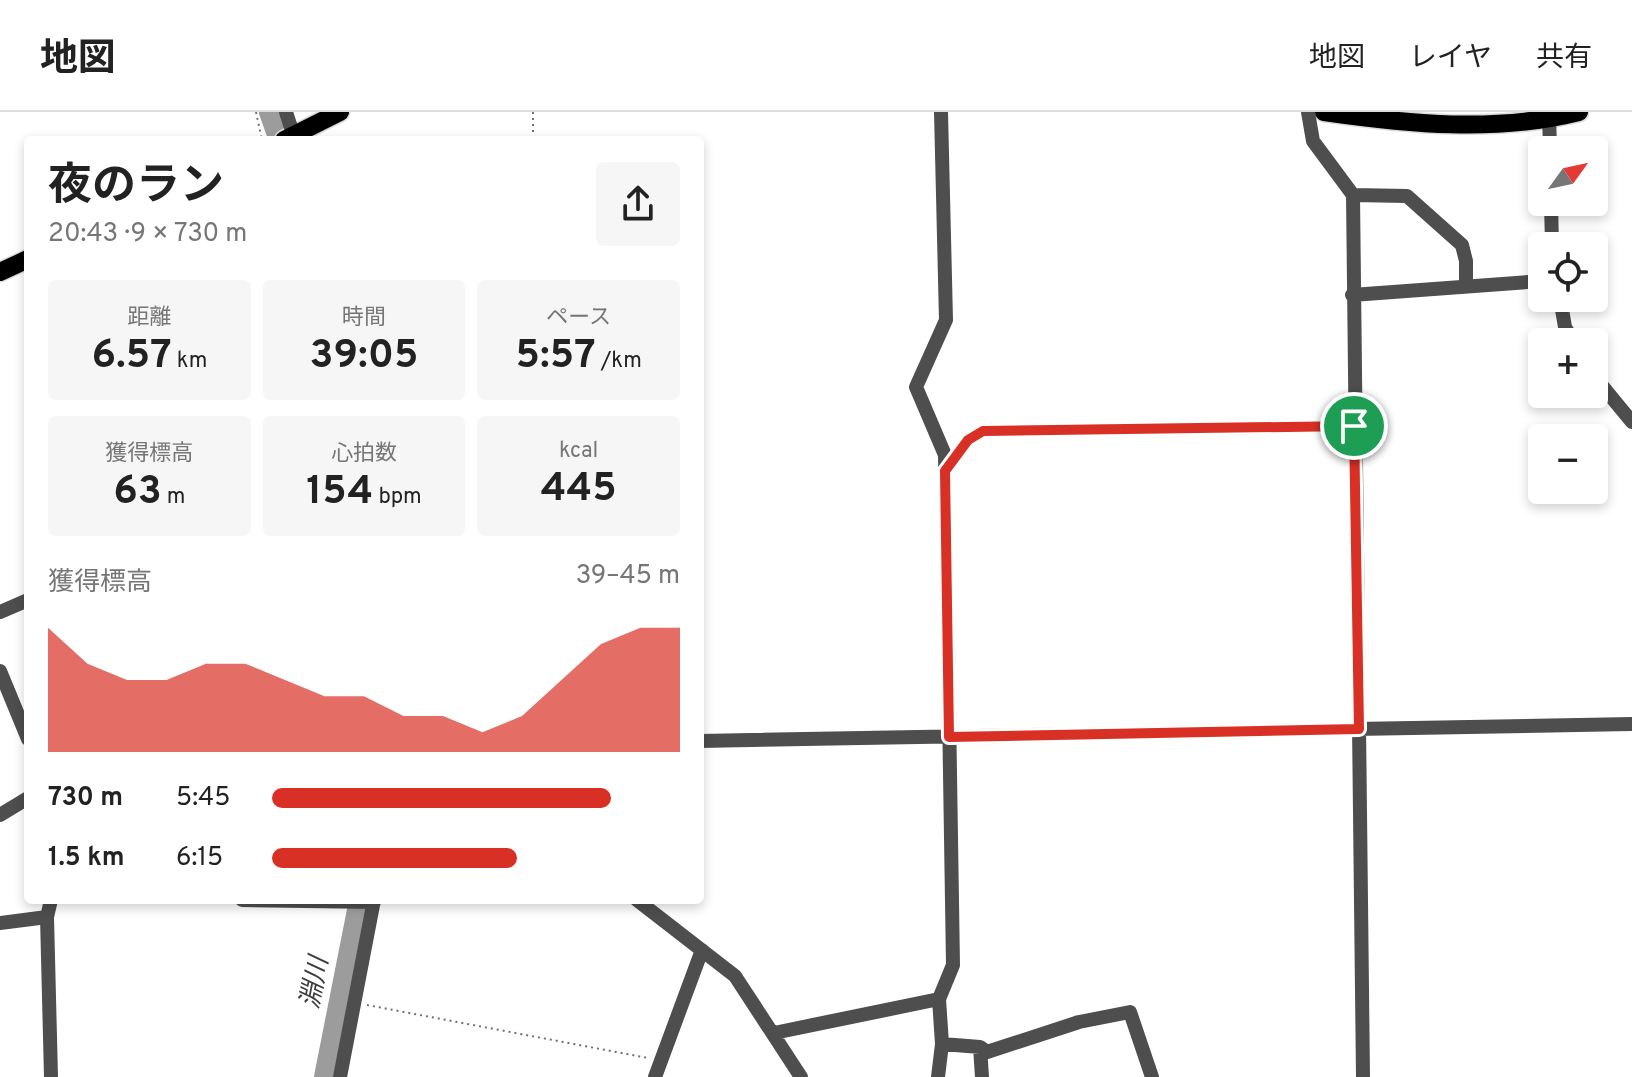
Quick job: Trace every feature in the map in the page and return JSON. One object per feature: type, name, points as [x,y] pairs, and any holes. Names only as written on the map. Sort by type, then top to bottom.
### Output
[{"type":"main road","points":[[295,136],[340,112]]},
{"type":"main road","points":[[1324,112],[1386,121],[1454,124],[1579,112]]},
{"type":"main road","points":[[0,272],[24,261]]},
{"type":"street","points":[[286,112],[291,136]]},
{"type":"street","points":[[938,1077],[942,1044],[939,999],[953,965],[945,455],[916,387],[946,320],[941,112]]},
{"type":"street","points":[[1308,112],[1313,141],[1353,195],[1363,1077]]},
{"type":"street","points":[[1353,195],[1407,196],[1462,245],[1466,285]]},
{"type":"street","points":[[1352,295],[1528,282]]},
{"type":"street","points":[[1608,393],[1632,422]]},
{"type":"street","points":[[0,612],[24,602]]},
{"type":"street","points":[[0,671],[24,729]]},
{"type":"street","points":[[704,741],[1632,724]]},
{"type":"street","points":[[0,815],[24,800]]},
{"type":"street","points":[[50,904],[47,917],[51,1077]]},
{"type":"street","points":[[340,1077],[373,904]]},
{"type":"street","points":[[642,904],[735,976],[801,1077]]},
{"type":"street","points":[[0,923],[47,917]]},
{"type":"street","points":[[655,1077],[702,950]]},
{"type":"street","points":[[774,1033],[939,999]]},
{"type":"street","points":[[942,1044],[980,1047],[987,1052],[1079,1022],[1130,1012],[1152,1077]]},
{"type":"street","points":[[980,1047],[982,1077]]},
{"type":"path","points":[[256,112],[261,136]]},
{"type":"path","points":[[533,112],[533,136]]},
{"type":"path","points":[[960,451],[968,440],[983,431],[1354,426]]},
{"type":"path","points":[[354,1002],[661,1061]]},
{"type":"waterway","name":"淵川","points":[[271,112],[280,136]]},
{"type":"waterway","name":"淵川","points":[[326,1077],[360,904]]},
{"type":"route","points":[[1354,426],[1359,729],[949,737],[945,471],[968,440],[983,431],[1354,426]]}]
